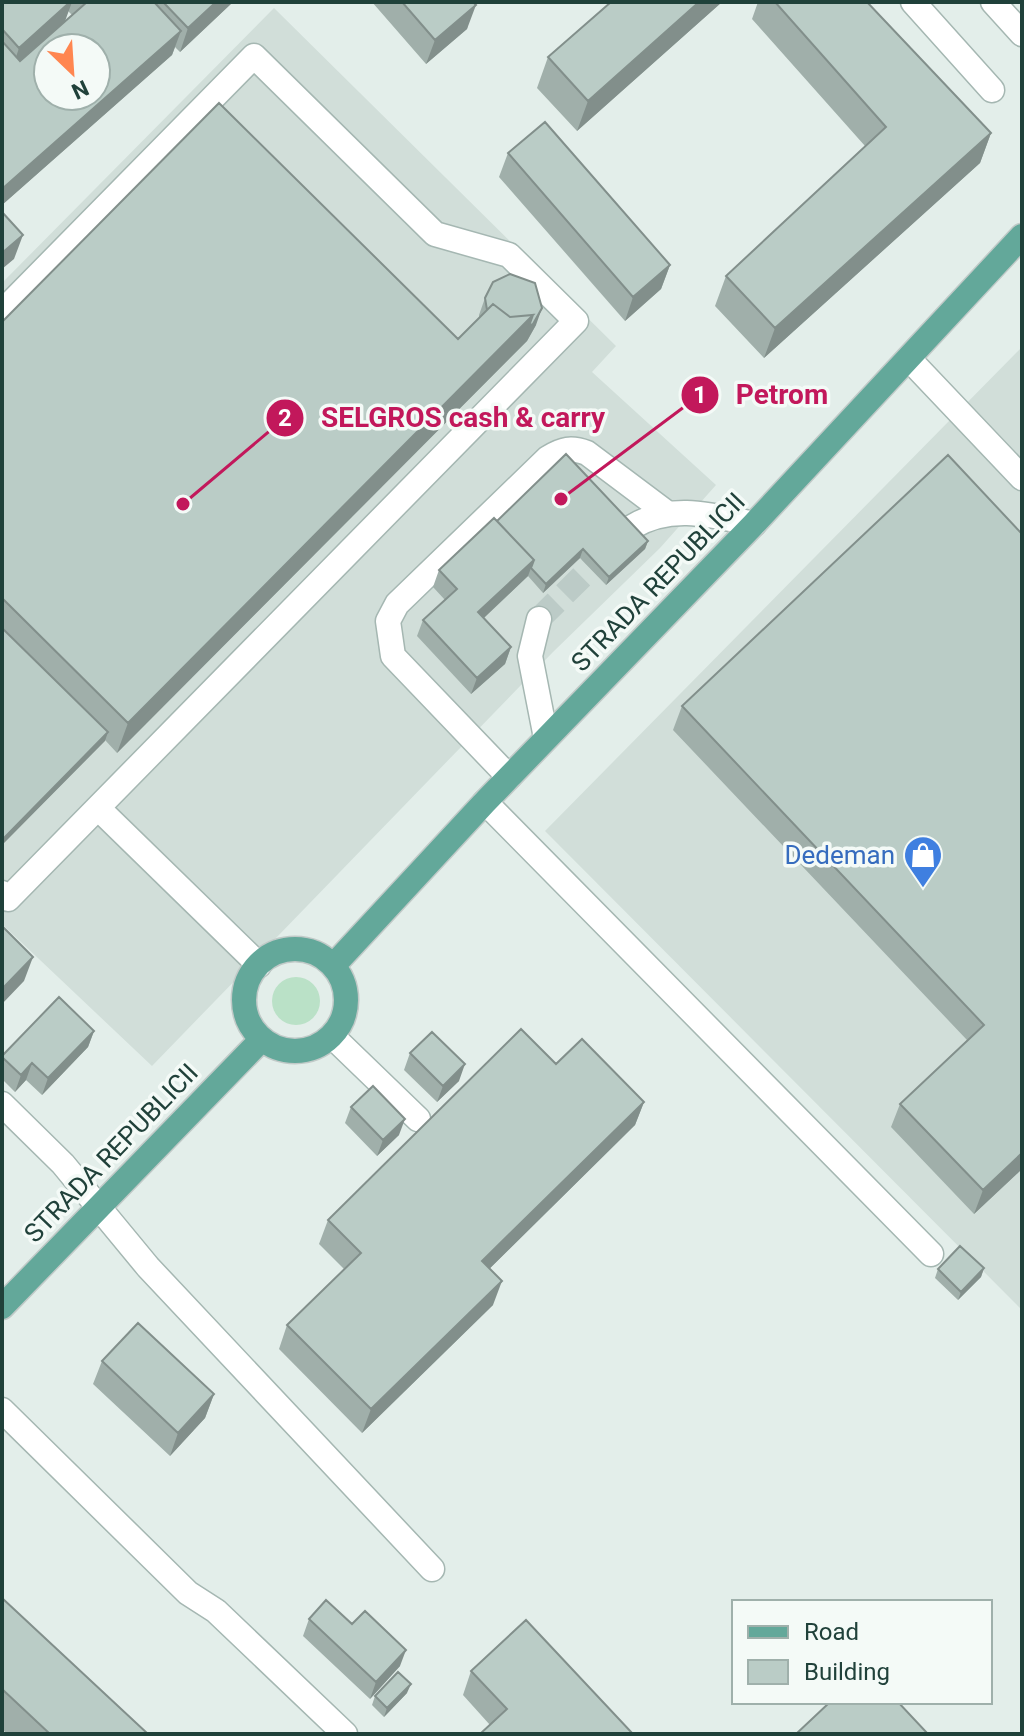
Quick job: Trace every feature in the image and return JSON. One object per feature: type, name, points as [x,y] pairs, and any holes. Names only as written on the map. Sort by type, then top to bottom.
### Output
[{"type":"main road","name":"STRADA REPUBLICII","points":[[333,966],[485,802],[754,524],[1022,236]]},
{"type":"main road","points":[[302,950],[324,958],[333,966],[346,994],[341,1023],[332,1036],[305,1050],[275,1047],[262,1039],[251,1026],[244,994],[249,978],[259,965],[279,952],[302,950]]},
{"type":"main road","name":"STRADA REPUBLICII","points":[[2,1307],[262,1039]]},
{"type":"street","points":[[913,2],[992,90]]},
{"type":"street","points":[[993,2],[1022,34]]},
{"type":"street","points":[[2,312],[254,56],[435,234],[509,255],[576,321],[8,899],[2,893]]},
{"type":"street","points":[[909,359],[1022,478]]},
{"type":"street","points":[[509,777],[393,656],[388,621],[397,604],[548,458],[561,450],[573,448],[587,453],[667,513]]},
{"type":"street","points":[[632,527],[647,517],[695,512],[754,524]]},
{"type":"street","points":[[539,619],[530,656],[546,738]]},
{"type":"street","points":[[485,802],[931,1254]]},
{"type":"street","points":[[98,808],[259,965]]},
{"type":"street","points":[[332,1036],[418,1119]]},
{"type":"street","points":[[2,1104],[63,1164],[148,1267],[432,1569]]},
{"type":"street","points":[[2,1410],[188,1593],[216,1611],[345,1734]]},
{"type":"shaded area","points":[[274,8],[616,346],[592,372],[716,485],[660,548],[553,652],[152,1066],[2,924],[2,283]]},
{"type":"shaded area","points":[[1022,347],[1022,1310],[545,831]]},
{"type":"green space","points":[[296,977],[313,984],[320,1001],[313,1018],[296,1025],[279,1018],[272,1001],[279,984]]},
{"type":"building","points":[[2,2],[70,2],[37,32],[32,32],[32,36],[19,48],[2,29]]},
{"type":"building","points":[[87,2],[154,2],[181,31],[112,92],[112,32],[53,32]]},
{"type":"building","points":[[163,2],[216,2],[188,28]]},
{"type":"building","points":[[402,2],[473,2],[476,5],[435,40]]},
{"type":"building","points":[[611,2],[699,2],[588,101],[548,57]]},
{"type":"building","points":[[775,2],[867,2],[991,133],[775,328],[726,276],[886,127]]},
{"type":"building","points":[[2,41],[20,61],[32,50],[32,112],[89,112],[2,189]]},
{"type":"building","points":[[219,103],[458,339],[493,304],[510,317],[533,315],[128,723],[2,598],[2,322]]},
{"type":"building","points":[[545,122],[670,265],[633,297],[508,153]]},
{"type":"building","points":[[2,212],[23,235],[2,253]]},
{"type":"building","points":[[510,274],[535,283],[542,308],[529,326],[533,315],[510,317],[493,304],[487,310],[485,298],[493,282]]},
{"type":"building","points":[[566,454],[648,541],[609,577],[583,549],[546,584],[531,568],[534,560],[497,521]]},
{"type":"building","name":"Dedeman","points":[[948,455],[1022,534],[1022,1153],[983,1190],[900,1104],[984,1025],[682,706]]},
{"type":"building","points":[[494,518],[534,560],[478,612],[511,647],[477,678],[423,620],[457,589],[439,570]]},
{"type":"building","points":[[2,628],[108,732],[2,840]]},
{"type":"building","points":[[2,926],[33,957],[2,989]]},
{"type":"building","points":[[59,997],[94,1031],[48,1078],[32,1063],[21,1075],[2,1056]]},
{"type":"building","points":[[521,1029],[556,1064],[582,1039],[644,1102],[482,1261],[502,1281],[371,1409],[287,1325],[361,1253],[328,1220]]},
{"type":"building","points":[[432,1032],[465,1064],[443,1086],[410,1053]]},
{"type":"building","points":[[373,1086],[405,1119],[383,1140],[351,1107]]},
{"type":"building","points":[[960,1246],[984,1268],[961,1292],[938,1269]]},
{"type":"building","points":[[138,1323],[214,1394],[178,1433],[102,1361]]},
{"type":"building","points":[[2,1598],[148,1734],[50,1734],[2,1689]]},
{"type":"building","points":[[326,1600],[352,1624],[365,1611],[406,1650],[376,1682],[309,1619]]},
{"type":"building","points":[[526,1620],[633,1734],[480,1734],[507,1709],[471,1671]]},
{"type":"building","points":[[398,1672],[411,1684],[387,1708],[375,1696]]},
{"type":"building","points":[[828,1704],[900,1704],[928,1734],[796,1734]]},
{"type":"tunnel","points":[[539,619],[613,546]]},
{"type":"place","name":"Petrom","points":[[561,499]]},
{"type":"place","name":"SELGROS cash & carry","points":[[183,504]]},
{"type":"place","name":"Dedeman","points":[[923,889]]}]
